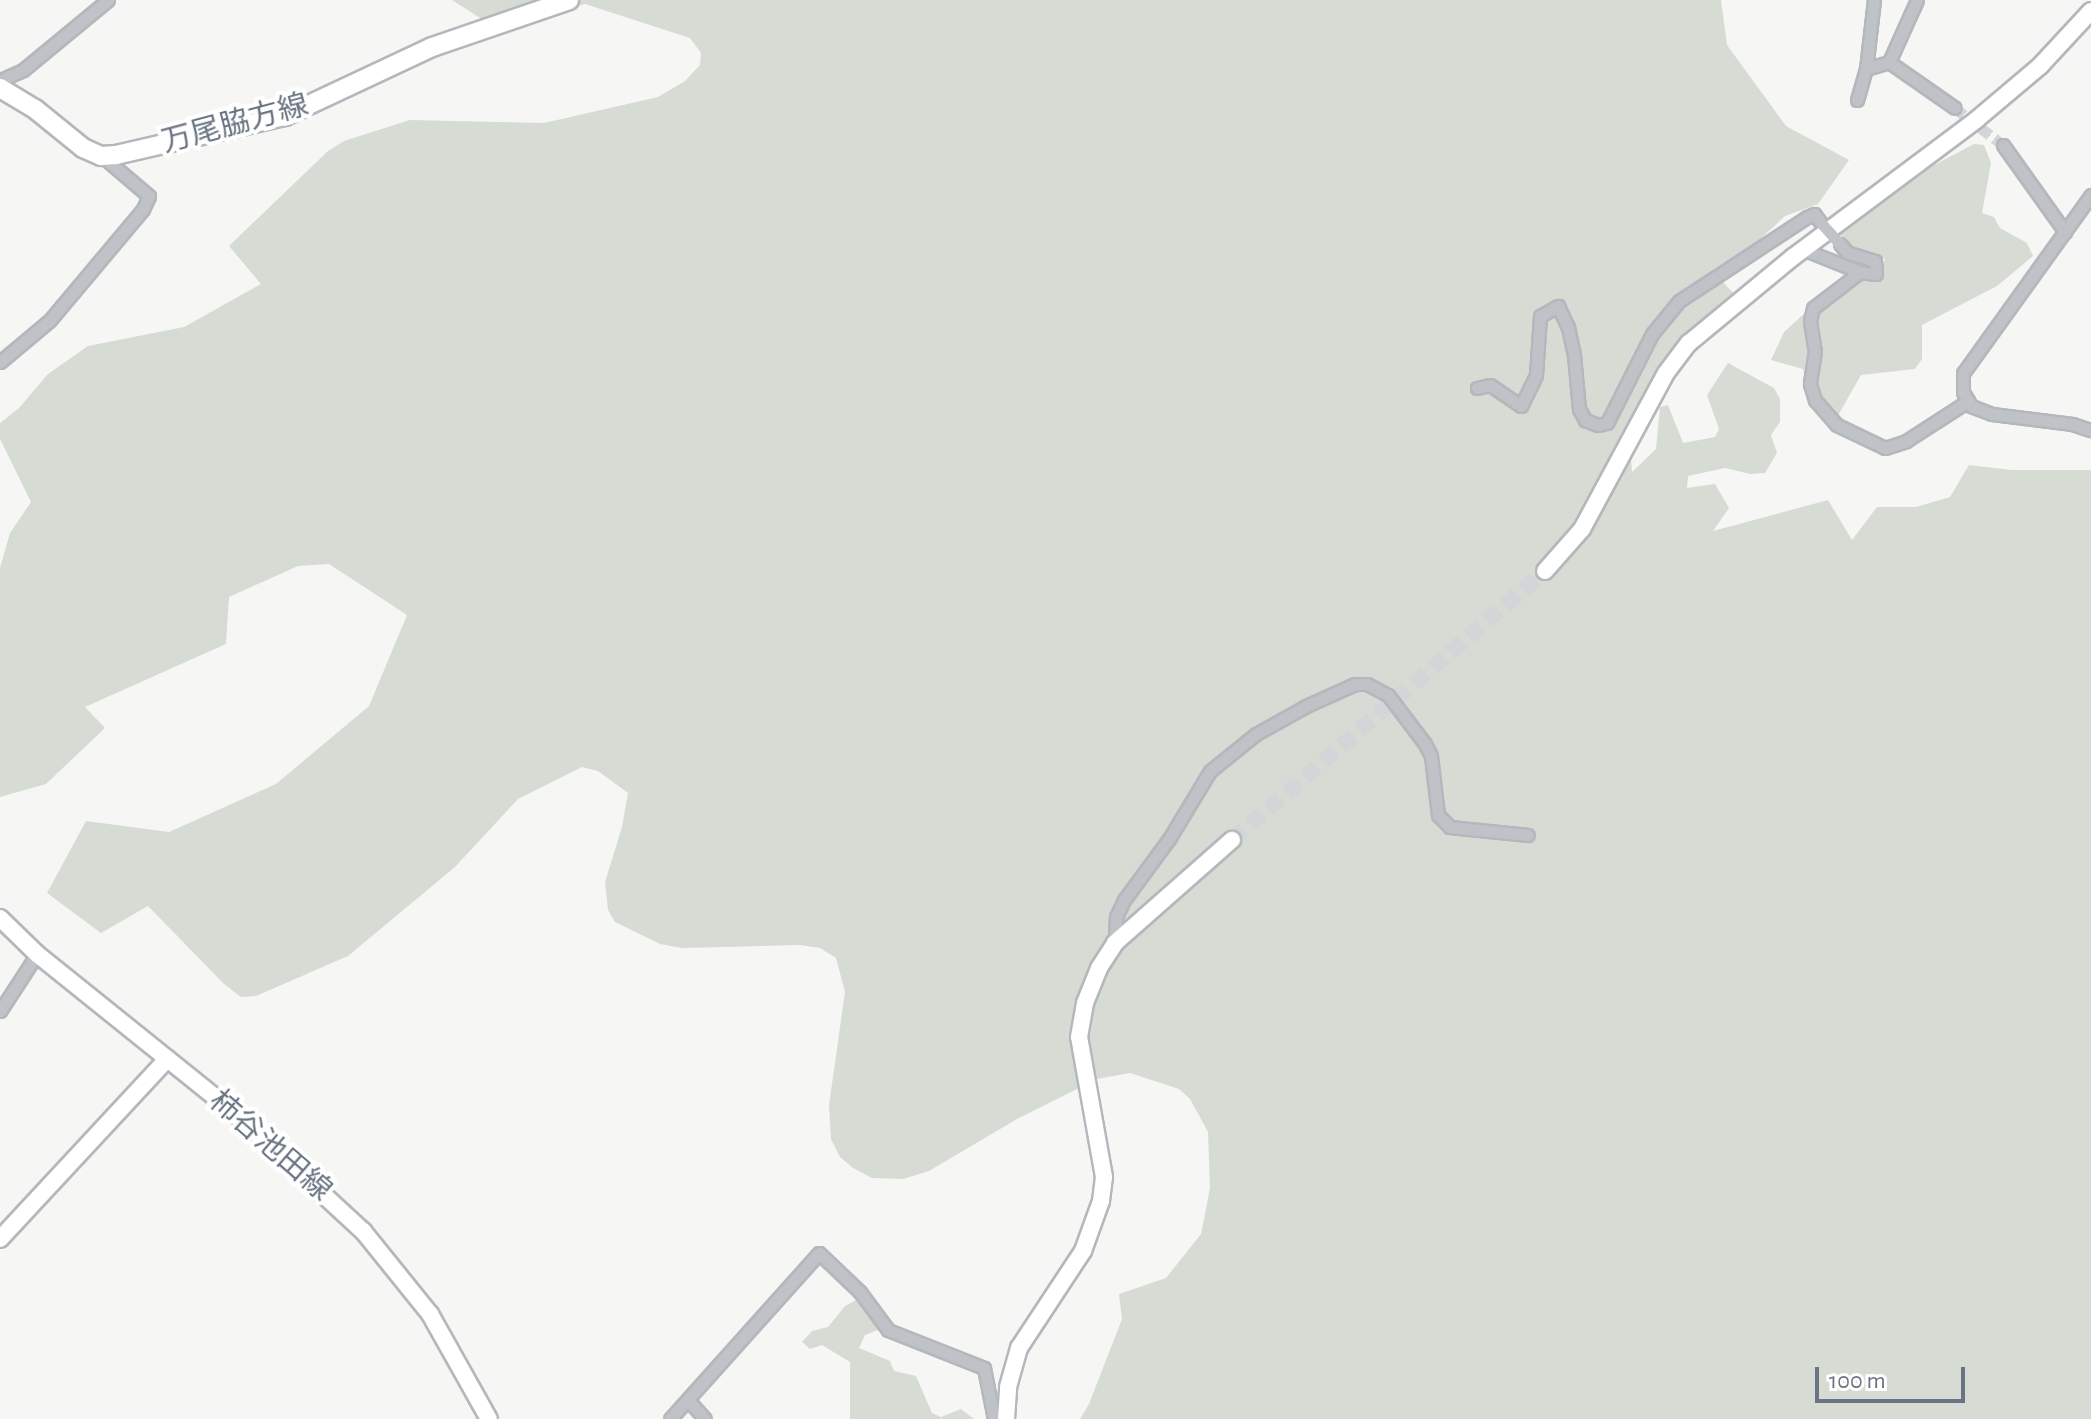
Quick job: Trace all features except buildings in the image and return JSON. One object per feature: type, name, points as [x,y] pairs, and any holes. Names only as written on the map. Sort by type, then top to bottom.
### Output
[{"type":"main road","name":"万尾脇方線","points":[[101,156],[285,116],[432,47],[569,0]]},
{"type":"main road","points":[[1,82],[83,148],[101,156]]},
{"type":"street","points":[[1,82],[23,70],[108,0]]},
{"type":"street","points":[[1857,100],[1866,69],[1874,0]]},
{"type":"street","points":[[1866,69],[1889,62],[1917,0]]},
{"type":"street","points":[[1545,571],[1582,529],[1666,373],[1689,343],[2008,93],[2040,66],[2091,11]]},
{"type":"street","points":[[1889,62],[1955,108]]},
{"type":"street","points":[[2003,145],[2065,232]]},
{"type":"street","points":[[0,362],[34,337],[50,320],[143,209],[149,196],[101,156]]},
{"type":"street","points":[[2091,195],[1974,353],[1963,373],[1971,406],[1992,414],[2072,424],[2091,430]]},
{"type":"street","points":[[1477,388],[1490,385],[1521,406],[1536,375],[1540,316],[1558,306],[1568,327],[1574,355],[1579,409],[1585,420],[1598,425],[1607,423],[1652,334],[1679,301],[1760,250],[1782,230],[1814,214],[1848,253],[1875,261],[1876,274],[1860,272],[1805,250]]},
{"type":"street","points":[[1860,272],[1813,308],[1810,321],[1815,351],[1810,384],[1815,400],[1837,425],[1885,448],[1906,441],[1968,401]]},
{"type":"street","points":[[1115,943],[1116,917],[1124,900],[1169,839],[1210,771],[1256,734],[1306,706],[1355,684],[1367,684],[1388,695],[1425,744],[1431,756],[1438,815],[1450,827],[1528,835]]},
{"type":"street","points":[[1006,1419],[1008,1387],[1019,1348],[1083,1251],[1101,1201],[1104,1177],[1079,1037],[1085,1003],[1099,968],[1115,943],[1232,840]]},
{"type":"street","name":"柿谷池田線","points":[[0,918],[37,954],[289,1161],[363,1231],[430,1314],[489,1419]]},
{"type":"street","points":[[0,1011],[37,954]]},
{"type":"street","points":[[0,1239],[167,1059]]},
{"type":"street","points":[[670,1419],[819,1253],[860,1292],[888,1330],[984,1368],[994,1419]]},
{"type":"street","points":[[688,1400],[705,1419]]},
{"type":"shaded area","points":[[452,0],[1721,0],[1727,45],[1786,126],[1849,160],[1818,204],[1785,216],[1757,242],[1712,270],[1735,295],[1678,341],[1629,427],[1632,472],[1656,449],[1660,407],[1668,405],[1683,443],[1715,437],[1719,429],[1707,395],[1728,363],[1774,388],[1780,399],[1780,422],[1771,435],[1777,453],[1765,473],[1750,474],[1725,468],[1688,476],[1687,488],[1715,484],[1729,508],[1713,531],[1828,500],[1852,540],[1877,507],[1916,507],[1950,497],[1969,465],[2012,470],[2091,470],[2091,1419],[1080,1419],[1089,1404],[1122,1319],[1119,1294],[1166,1278],[1201,1234],[1210,1188],[1208,1132],[1190,1099],[1179,1089],[1130,1073],[1097,1079],[1017,1119],[929,1171],[903,1179],[872,1178],[853,1168],[840,1157],[831,1139],[829,1105],[845,992],[836,958],[820,948],[800,945],[682,948],[660,944],[615,922],[608,910],[605,882],[622,827],[628,793],[598,771],[582,767],[518,799],[455,867],[348,956],[256,996],[241,997],[224,984],[148,906],[101,933],[47,893],[86,821],[169,832],[276,784],[369,706],[407,615],[329,564],[298,566],[229,597],[226,644],[85,707],[105,728],[46,784],[0,797],[0,568],[10,533],[31,502],[0,439],[0,423],[19,408],[48,374],[88,346],[184,327],[261,284],[229,246],[328,151],[344,141],[410,120],[544,123],[658,97],[685,81],[700,65],[701,53],[690,38],[585,4],[491,25]]},
{"type":"shaded area","points":[[1974,144],[1984,145],[1991,163],[1982,213],[1994,217],[2000,228],[2027,243],[2033,256],[1997,286],[1922,325],[1922,359],[1915,369],[1861,375],[1836,419],[1806,380],[1803,369],[1771,360],[1784,332],[1842,279],[1849,289],[1856,280],[1880,275],[1885,259],[1853,249],[1838,233],[1919,173]]},
{"type":"shaded area","points":[[860,1298],[883,1328],[865,1335],[859,1348],[890,1361],[894,1371],[916,1376],[932,1413],[941,1417],[961,1409],[974,1419],[850,1419],[850,1362],[822,1345],[810,1349],[802,1342],[812,1331],[828,1327],[845,1306]]},
{"type":"tunnel","points":[[1955,108],[2003,145]]},
{"type":"tunnel","points":[[1232,840],[1545,571]]}]
